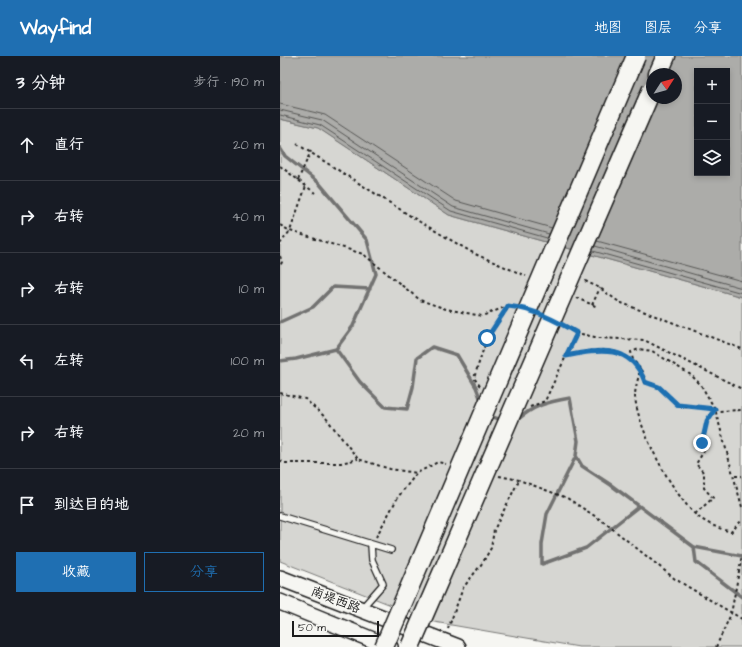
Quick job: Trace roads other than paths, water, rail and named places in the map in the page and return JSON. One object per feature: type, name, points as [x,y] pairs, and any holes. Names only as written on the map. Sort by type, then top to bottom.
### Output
[{"type":"highway","points":[[384,647],[636,56]]},
{"type":"highway","points":[[661,68],[666,56]]},
{"type":"highway","points":[[410,647],[646,103]]},
{"type":"main road","name":"南堤西路","points":[[280,578],[458,647]]},
{"type":"main road","name":"南堤西路","points":[[280,602],[390,647]]},
{"type":"lane","points":[[280,516],[391,550]]},
{"type":"lane","points":[[362,609],[383,584],[372,560],[372,545]]},
{"type":"water","points":[[280,56],[742,56],[742,297],[449,215],[318,128],[280,119]]},
{"type":"waterway","points":[[280,148],[285,156],[319,183],[367,240],[376,274],[353,326],[336,349]]},
{"type":"waterway","points":[[280,322],[313,307],[333,287],[370,289]]},
{"type":"waterway","points":[[280,361],[296,359],[336,349],[360,382],[385,407],[407,409],[413,387],[417,358],[432,347],[457,355],[476,387],[482,403]]},
{"type":"waterway","points":[[516,421],[529,411],[541,405],[570,398],[578,441],[576,456],[582,466],[611,485],[694,547],[742,556]]},
{"type":"waterway","points":[[489,416],[502,420]]},
{"type":"waterway","points":[[576,456],[547,514],[542,544],[542,564],[586,548],[638,507]]},
{"type":"waterway","points":[[694,547],[696,562],[742,597]]}]
